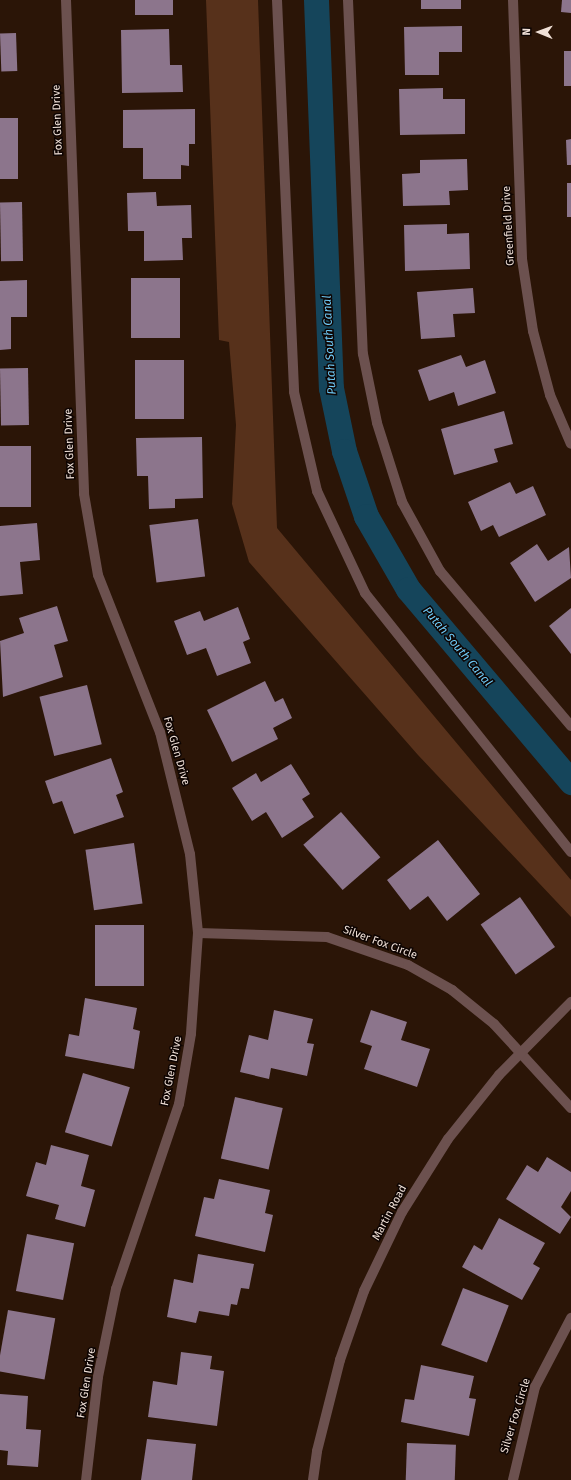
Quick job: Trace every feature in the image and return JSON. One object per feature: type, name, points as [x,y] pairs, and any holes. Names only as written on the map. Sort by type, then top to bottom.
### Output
[{"type":"street","name":"Fox Glen Drive","points":[[66,0],[84,494],[98,575],[160,732],[190,854],[198,932],[191,1034],[179,1104],[116,1289],[98,1377],[86,1480]]},
{"type":"street","points":[[277,0],[294,392],[317,491],[365,593],[571,852]]},
{"type":"street","points":[[348,0],[363,354],[377,423],[402,502],[440,571],[571,726]]},
{"type":"street","name":"Greenfield Drive","points":[[513,0],[522,259],[533,331],[550,395],[571,444]]},
{"type":"street","name":"Silver Fox Circle","points":[[198,932],[327,937],[408,965],[452,990],[494,1024],[571,1108]]},
{"type":"street","name":"Martin Road","points":[[313,1480],[317,1451],[340,1360],[364,1291],[402,1212],[448,1139],[521,1052],[571,1002]]},
{"type":"street","name":"Silver Fox Circle","points":[[513,1480],[535,1387],[571,1318]]},
{"type":"shaded area","points":[[206,0],[258,0],[277,528],[571,880],[571,917],[418,755],[249,562],[232,504],[236,425],[229,342],[219,340]]},
{"type":"building","points":[[135,0],[173,0],[173,15],[135,15]]},
{"type":"building","points":[[421,0],[461,0],[461,9],[421,9]]},
{"type":"building","points":[[562,0],[571,0],[571,13],[561,12]]},
{"type":"building","points":[[462,26],[462,52],[439,52],[439,75],[405,75],[404,27]]},
{"type":"building","points":[[169,29],[170,65],[182,65],[183,92],[122,93],[121,30]]},
{"type":"building","points":[[16,33],[17,71],[1,72],[0,34]]},
{"type":"building","points":[[564,51],[571,51],[571,86],[564,86]]},
{"type":"building","points":[[443,88],[443,99],[465,99],[465,134],[400,135],[399,89]]},
{"type":"building","points":[[195,109],[195,144],[189,144],[189,166],[181,165],[181,179],[143,179],[143,148],[123,148],[123,110]]},
{"type":"building","points":[[0,118],[18,118],[18,179],[0,179]]},
{"type":"building","points":[[571,139],[571,165],[567,165],[566,140]]},
{"type":"building","points":[[467,159],[468,190],[449,191],[450,205],[403,206],[402,174],[420,173],[420,160]]},
{"type":"building","points":[[567,183],[571,183],[571,217],[567,217]]},
{"type":"building","points":[[156,192],[157,206],[191,205],[192,238],[182,238],[183,260],[144,261],[144,231],[128,231],[127,193]]},
{"type":"building","points":[[0,202],[22,202],[23,261],[1,261]]},
{"type":"building","points":[[447,224],[447,234],[469,233],[470,269],[405,271],[404,225]]},
{"type":"building","points":[[131,278],[180,278],[180,338],[131,338]]},
{"type":"building","points":[[27,280],[27,317],[11,317],[11,349],[0,350],[0,281]]},
{"type":"building","points":[[473,288],[475,313],[453,314],[455,337],[421,339],[417,292]]},
{"type":"building","points":[[461,355],[466,367],[485,360],[496,393],[458,406],[454,392],[429,401],[418,370]]},
{"type":"building","points":[[135,360],[184,360],[184,419],[135,419]]},
{"type":"building","points":[[0,368],[28,368],[29,425],[1,425]]},
{"type":"building","points":[[504,411],[513,444],[494,449],[498,462],[454,475],[441,429]]},
{"type":"building","points":[[202,437],[203,498],[175,499],[175,508],[149,509],[148,476],[137,476],[136,438]]},
{"type":"building","points":[[0,446],[31,446],[31,507],[0,507]]},
{"type":"building","points":[[510,482],[516,494],[533,486],[546,515],[499,537],[493,525],[481,531],[468,502]]},
{"type":"building","points":[[198,519],[205,577],[156,583],[149,525]]},
{"type":"building","points":[[37,523],[40,560],[20,562],[23,594],[0,596],[0,526]]},
{"type":"building","points":[[537,544],[548,561],[569,547],[571,578],[535,602],[510,563]]},
{"type":"building","points":[[57,606],[68,641],[54,645],[63,677],[3,697],[0,641],[24,633],[19,618]]},
{"type":"building","points":[[238,607],[250,639],[243,642],[251,663],[217,676],[206,648],[187,655],[174,621],[200,611],[204,621]]},
{"type":"building","points":[[571,608],[571,654],[549,626]]},
{"type":"building","points":[[265,681],[275,702],[283,698],[292,718],[273,728],[278,739],[232,762],[207,710]]},
{"type":"building","points":[[87,685],[102,744],[54,756],[39,697]]},
{"type":"building","points":[[111,758],[123,792],[116,795],[124,817],[74,834],[62,801],[53,804],[45,781]]},
{"type":"building","points":[[291,764],[310,794],[302,799],[314,817],[282,838],[266,812],[252,821],[232,788],[256,773],[261,782]]},
{"type":"building","points":[[341,812],[380,857],[343,890],[303,845]]},
{"type":"building","points":[[438,840],[480,894],[447,921],[428,896],[410,910],[387,880]]},
{"type":"building","points":[[134,843],[142,903],[94,910],[85,850]]},
{"type":"building","points":[[520,897],[555,947],[516,974],[481,925]]},
{"type":"building","points":[[95,925],[144,925],[144,986],[95,986]]},
{"type":"building","points":[[85,998],[137,1008],[133,1029],[140,1031],[134,1069],[65,1056],[69,1034],[79,1036]]},
{"type":"building","points":[[274,1010],[313,1019],[307,1043],[314,1044],[307,1076],[271,1068],[269,1079],[240,1072],[249,1035],[268,1040]]},
{"type":"building","points":[[371,1010],[407,1022],[401,1040],[430,1049],[417,1087],[364,1069],[372,1046],[360,1042]]},
{"type":"building","points":[[83,1073],[130,1087],[112,1147],[65,1132]]},
{"type":"building","points":[[235,1097],[283,1108],[269,1169],[221,1158]]},
{"type":"building","points":[[51,1145],[89,1155],[81,1186],[95,1190],[85,1227],[55,1219],[59,1205],[26,1196],[36,1162],[46,1165]]},
{"type":"building","points":[[547,1157],[571,1172],[571,1191],[561,1207],[571,1217],[560,1234],[506,1199],[527,1165],[538,1172]]},
{"type":"building","points":[[219,1179],[270,1190],[265,1213],[273,1215],[265,1252],[195,1236],[204,1197],[214,1199]]},
{"type":"building","points":[[499,1218],[545,1243],[533,1264],[540,1268],[522,1300],[462,1267],[474,1245],[482,1250]]},
{"type":"building","points":[[27,1234],[74,1243],[63,1300],[16,1291]]},
{"type":"building","points":[[198,1254],[254,1264],[249,1289],[241,1288],[237,1305],[231,1304],[229,1316],[199,1311],[196,1323],[167,1317],[174,1279],[193,1283]]},
{"type":"building","points":[[463,1288],[509,1306],[487,1363],[441,1345]]},
{"type":"building","points":[[8,1310],[55,1318],[45,1379],[0,1372],[0,1355]]},
{"type":"building","points":[[181,1352],[212,1356],[210,1369],[224,1371],[217,1426],[148,1417],[153,1381],[177,1385]]},
{"type":"building","points":[[421,1365],[474,1376],[469,1398],[476,1399],[469,1436],[401,1422],[405,1399],[414,1400]]},
{"type":"building","points":[[0,1394],[28,1396],[26,1429],[41,1430],[38,1467],[7,1465],[8,1451],[0,1450]]},
{"type":"building","points":[[147,1439],[196,1444],[192,1480],[141,1480]]},
{"type":"building","points":[[407,1443],[456,1445],[455,1480],[406,1480]]},
{"type":"waterway","name":"Putah South Canal","points":[[316,0],[331,388],[344,451],[366,516],[408,589],[571,782]]}]
